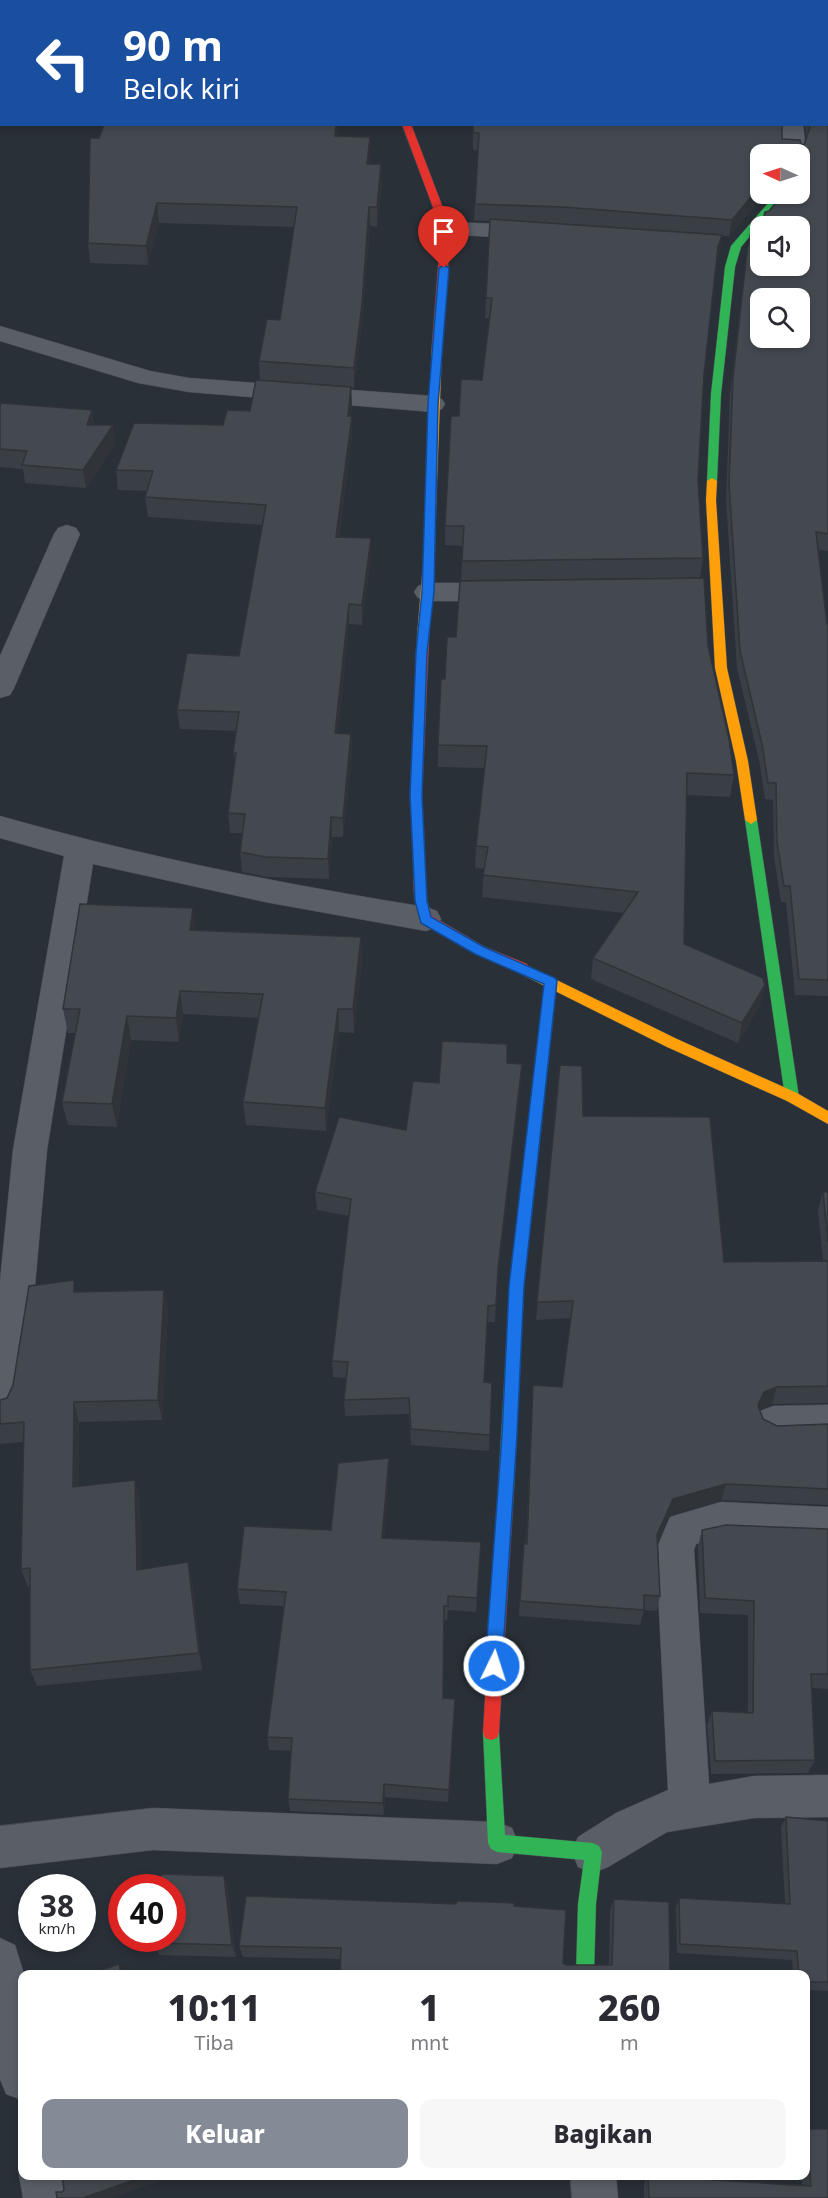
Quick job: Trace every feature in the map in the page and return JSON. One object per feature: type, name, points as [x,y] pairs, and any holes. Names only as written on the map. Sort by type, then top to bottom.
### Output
[{"type":"street","points":[[407,126],[446,229],[433,404],[428,592],[422,652],[416,795],[421,901],[426,919]]},
{"type":"street","points":[[792,126],[794,144]]},
{"type":"street","points":[[769,204],[725,245],[730,267],[716,394],[706,589],[742,761],[792,1097]]},
{"type":"street","points":[[446,229],[552,233]]},
{"type":"street","points":[[0,333],[147,378],[189,385],[433,404]]},
{"type":"street","points":[[0,688],[67,534]]},
{"type":"street","points":[[428,592],[522,592]]},
{"type":"street","points":[[0,827],[80,851],[268,892],[426,919],[480,950],[551,981],[672,1043],[792,1097],[828,1118]]},
{"type":"street","points":[[0,1404],[16,1297],[30,1150],[80,851]]},
{"type":"street","points":[[497,1843],[491,1748],[492,1689],[510,1435],[517,1286],[551,981]]},
{"type":"street","points":[[774,1424],[828,1422]]},
{"type":"street","points":[[690,1808],[675,1550],[683,1530],[721,1520],[828,1525]]},
{"type":"street","points":[[0,1847],[153,1829],[497,1843],[594,1852],[631,1828],[663,1812],[754,1797],[828,1796]]},
{"type":"street","points":[[585,1970],[587,1904],[594,1852]]},
{"type":"street","points":[[0,1960],[18,2057]]},
{"type":"street","points":[[43,2180],[46,2198]]},
{"type":"street","points":[[593,2180],[595,2198]]},
{"type":"building","points":[[103,126],[336,126],[335,136],[370,137],[367,164],[381,164],[377,207],[369,207],[362,304],[354,368],[259,361],[267,319],[280,320],[297,207],[157,203],[146,246],[88,243],[90,138],[99,138]]},
{"type":"building","points":[[473,126],[782,126],[782,139],[800,140],[801,144],[750,144],[750,198],[732,220],[563,207],[475,204],[479,133],[473,133]]},
{"type":"building","points":[[810,126],[828,126],[828,534],[816,532],[828,625],[828,980],[799,979],[790,886],[784,886],[777,842],[776,783],[768,783],[762,744],[740,651],[729,483],[733,378],[750,237],[750,276],[810,276],[810,216],[764,216],[765,212],[775,204],[810,204],[810,144],[804,144]]},
{"type":"building","points":[[490,219],[722,235],[718,247],[704,374],[698,480],[703,558],[462,561],[464,526],[445,526],[451,416],[459,416],[461,379],[482,380],[492,298],[486,298]]},
{"type":"building","points":[[256,380],[351,387],[348,416],[352,416],[336,537],[371,538],[362,605],[349,604],[335,733],[351,734],[343,818],[331,817],[328,859],[266,857],[240,852],[245,814],[228,813],[239,712],[177,710],[187,653],[239,656],[266,505],[145,497],[153,471],[116,470],[134,423],[223,425],[227,410],[250,411]]},
{"type":"building","points":[[1,403],[92,410],[87,425],[113,425],[83,470],[22,465],[27,451],[0,449]]},
{"type":"building","points":[[704,578],[708,646],[729,739],[734,775],[687,773],[684,944],[763,978],[765,985],[742,1023],[593,958],[638,892],[483,875],[488,847],[476,846],[487,746],[438,745],[441,679],[445,679],[447,637],[456,637],[460,581]]},
{"type":"building","points":[[80,904],[193,908],[190,930],[361,937],[353,1009],[338,1009],[325,1108],[243,1102],[263,994],[180,991],[176,1018],[127,1016],[112,1104],[62,1102],[80,1009],[63,1009]]},
{"type":"building","points":[[442,1041],[507,1044],[507,1063],[522,1064],[498,1269],[496,1305],[488,1306],[484,1382],[492,1383],[490,1435],[411,1429],[409,1398],[344,1400],[348,1362],[332,1361],[351,1199],[315,1192],[339,1117],[406,1130],[413,1081],[439,1083]]},
{"type":"building","points":[[560,1065],[582,1066],[583,1116],[710,1117],[724,1262],[828,1261],[828,1386],[777,1387],[764,1392],[758,1405],[763,1419],[777,1426],[828,1424],[828,1489],[726,1484],[673,1499],[657,1535],[660,1596],[644,1595],[644,1610],[520,1601],[524,1543],[527,1544],[533,1385],[562,1387],[573,1301],[537,1302]]},
{"type":"building","points":[[823,1192],[828,1192],[828,1242]]},
{"type":"building","points":[[74,1280],[74,1292],[164,1290],[158,1400],[74,1402],[73,1487],[135,1480],[137,1570],[188,1562],[199,1653],[30,1670],[30,1568],[21,1569],[24,1422],[0,1424],[0,1400],[7,1398],[13,1385],[29,1286]]},
{"type":"building","points":[[389,1458],[382,1538],[481,1542],[477,1598],[448,1596],[448,1606],[444,1606],[443,1698],[455,1699],[449,1790],[384,1784],[383,1803],[288,1799],[292,1738],[267,1737],[286,1592],[237,1589],[244,1526],[331,1530],[338,1463]]},
{"type":"building","points":[[726,1525],[828,1529],[828,1674],[811,1674],[815,1760],[715,1761],[712,1711],[753,1713],[754,1601],[705,1598],[702,1530]]},
{"type":"building","points":[[786,1817],[828,1821],[828,1982],[810,1982],[810,1970],[799,1970],[797,1951],[680,1944],[679,1898],[790,1904]]},
{"type":"building","points":[[186,1875],[224,1876],[232,1945],[186,1944]]},
{"type":"building","points":[[246,1896],[456,1904],[457,1901],[514,1903],[514,1906],[566,1910],[563,1963],[566,1965],[612,1965],[614,1899],[669,1902],[670,1970],[340,1970],[341,1948],[239,1946]]},
{"type":"building","points":[[119,1964],[120,1970],[102,1970]]},
{"type":"building","points":[[810,2129],[828,2129],[828,2198],[649,2198],[648,2180],[713,2180],[811,2186]]},
{"type":"building","points":[[63,2180],[134,2180],[83,2198],[57,2198],[56,2192],[64,2190]]},
{"type":"traffic: fast","points":[[712,481],[716,394],[730,267],[736,246],[772,204]]},
{"type":"traffic: fast","points":[[751,820],[792,1097]]},
{"type":"traffic: fast","points":[[506,1488],[517,1286],[551,981]]},
{"type":"traffic: fast","points":[[491,1732],[497,1843],[593,1852],[587,1904],[585,1970]]},
{"type":"traffic: slow","points":[[423,637],[437,345]]},
{"type":"traffic: slow","points":[[712,481],[711,500],[721,668],[742,761],[751,820]]},
{"type":"traffic: slow","points":[[522,968],[672,1043],[792,1097],[828,1118]]},
{"type":"traffic: jam","points":[[407,126],[446,229],[437,345]]},
{"type":"traffic: jam","points":[[423,637],[416,795],[421,901],[426,919],[480,950],[522,968]]},
{"type":"traffic: jam","points":[[491,1732],[506,1488]]},
{"type":"route","points":[[444,268],[433,404],[428,592],[422,652],[416,795],[421,901],[426,919],[480,950],[551,981],[517,1286],[510,1435],[494,1666]]}]
